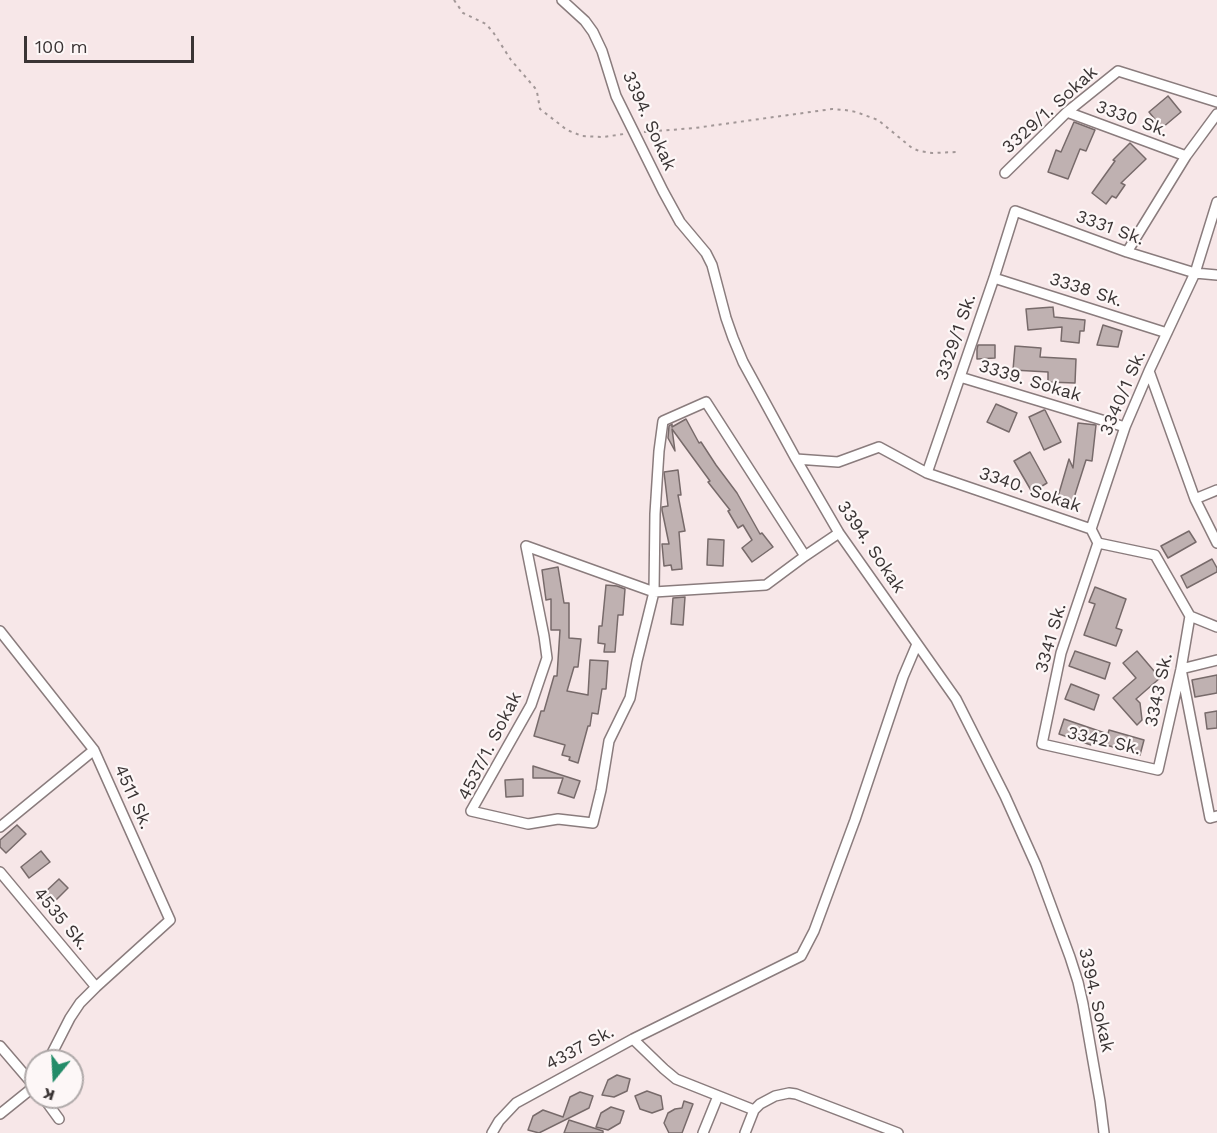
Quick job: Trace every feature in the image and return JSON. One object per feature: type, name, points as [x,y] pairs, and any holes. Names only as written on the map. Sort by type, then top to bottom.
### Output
[{"type":"street","name":"3394. Sokak","points":[[562,0],[585,21],[593,32],[602,51],[616,96],[672,208],[680,222],[706,253],[712,265],[726,318],[740,354],[796,459],[839,534],[956,699],[1005,796],[1036,865],[1078,982],[1104,1133]]},
{"type":"street","name":"3329/1. Sokak","points":[[1005,173],[1067,112],[1118,71],[1217,102]]},
{"type":"street","name":"3330 Sk.","points":[[1067,112],[1186,156]]},
{"type":"street","points":[[1127,252],[1186,156],[1217,114]]},
{"type":"street","name":"3340/1 Sk.","points":[[1091,529],[1125,427],[1195,273],[1217,202]]},
{"type":"street","name":"3331 Sk.","points":[[1015,211],[1127,252],[1195,273],[1217,275]]},
{"type":"street","name":"3329/1 Sk.","points":[[927,473],[1015,211]]},
{"type":"street","name":"3338 Sk.","points":[[994,278],[1167,333]]},
{"type":"street","points":[[1149,371],[1195,499],[1217,543]]},
{"type":"street","name":"3339. Sokak","points":[[960,377],[1125,427]]},
{"type":"street","name":"4537/1. Sokak","points":[[654,592],[630,699],[609,741],[593,823],[558,819],[528,824],[471,811],[531,705],[547,658],[526,546],[654,592],[766,585],[805,556],[706,402],[663,421],[658,451],[654,592]]},
{"type":"street","name":"3340. Sokak","points":[[796,459],[838,462],[879,447],[927,473],[1091,529],[1098,543]]},
{"type":"street","points":[[1195,499],[1217,490]]},
{"type":"street","points":[[805,556],[839,534]]},
{"type":"street","points":[[1098,543],[1155,555],[1190,616],[1217,627]]},
{"type":"street","name":"3341 Sk.","points":[[1042,744],[1061,653],[1098,543]]},
{"type":"street","name":"3343 Sk.","points":[[1158,770],[1181,669],[1190,616]]},
{"type":"street","name":"4511 Sk.","points":[[0,631],[94,750],[170,920],[96,987]]},
{"type":"street","points":[[633,1039],[801,956],[814,931],[855,820],[903,677],[917,644]]},
{"type":"street","points":[[1214,817],[1181,669],[1217,660]]},
{"type":"street","name":"3342 Sk.","points":[[1042,744],[1158,770]]},
{"type":"street","points":[[0,827],[94,750]]},
{"type":"street","name":"4535 Sk.","points":[[0,872],[96,987]]},
{"type":"street","points":[[54,1049],[80,1003],[96,987]]},
{"type":"street","name":"4337 Sk.","points":[[492,1133],[516,1102],[633,1039],[676,1078],[754,1110]]},
{"type":"street","points":[[0,1046],[24,1073]]},
{"type":"street","points":[[745,1133],[754,1110],[775,1095],[782,1094],[796,1094],[898,1133]]},
{"type":"street","points":[[0,1114],[24,1096]]},
{"type":"street","points":[[703,1133],[718,1096]]},
{"type":"street","points":[[52,1109],[59,1119]]},
{"type":"path","points":[[454,0],[463,13],[490,27],[511,60],[535,88],[540,109],[574,134],[590,137],[695,128],[832,109],[856,112],[878,120],[912,148],[919,151],[957,152]]},
{"type":"building","points":[[1168,96],[1181,112],[1162,128],[1149,112]]},
{"type":"building","points":[[1074,122],[1095,130],[1086,151],[1080,149],[1068,179],[1048,172],[1056,150],[1061,152]]},
{"type":"building","points":[[1130,143],[1146,159],[1121,183],[1125,185],[1116,198],[1112,196],[1106,204],[1092,193],[1115,161],[1113,160]]},
{"type":"building","points":[[1053,307],[1054,317],[1085,320],[1084,331],[1080,331],[1079,343],[1061,341],[1062,327],[1028,330],[1026,309]]},
{"type":"building","points":[[1103,325],[1122,331],[1118,347],[1097,345]]},
{"type":"building","points":[[978,345],[995,345],[995,358],[977,359]]},
{"type":"building","points":[[1015,346],[1041,348],[1040,357],[1076,359],[1075,383],[1048,382],[1048,372],[1013,370]]},
{"type":"building","points":[[996,404],[1017,413],[1009,432],[987,422]]},
{"type":"building","points":[[1045,410],[1061,442],[1044,450],[1029,417]]},
{"type":"building","points":[[686,419],[699,443],[701,442],[737,493],[760,534],[762,533],[773,547],[752,562],[742,548],[752,540],[743,525],[738,528],[728,511],[730,510],[672,429],[675,451],[668,438],[669,426],[672,424],[672,427]]},
{"type":"building","points":[[1078,423],[1096,425],[1092,461],[1086,460],[1072,504],[1057,500],[1069,459],[1073,468]]},
{"type":"building","points":[[1030,452],[1047,483],[1032,492],[1014,461]]},
{"type":"building","points":[[678,470],[681,495],[678,495],[685,531],[679,532],[682,569],[672,570],[671,565],[664,566],[662,544],[669,544],[662,510],[662,507],[668,506],[664,472]]},
{"type":"building","points":[[1189,531],[1196,542],[1168,558],[1161,546]]},
{"type":"building","points":[[708,539],[724,540],[723,566],[707,565]]},
{"type":"building","points":[[1212,559],[1217,572],[1187,588],[1181,576]]},
{"type":"building","points":[[558,567],[564,603],[569,603],[569,638],[581,639],[578,667],[574,667],[567,691],[588,695],[590,660],[608,661],[606,689],[602,689],[598,714],[592,713],[578,763],[562,755],[565,745],[534,736],[554,676],[557,676],[560,630],[551,630],[551,599],[546,600],[542,570]]},
{"type":"building","points":[[606,585],[625,589],[623,615],[618,615],[615,652],[604,652],[605,644],[598,643]]},
{"type":"building","points":[[1095,587],[1126,599],[1116,628],[1122,630],[1116,646],[1084,635],[1095,604],[1089,602]]},
{"type":"building","points":[[685,597],[683,625],[671,624],[673,598]]},
{"type":"building","points":[[1075,651],[1110,663],[1105,679],[1069,666]]},
{"type":"building","points":[[1137,651],[1160,678],[1136,699],[1140,703],[1142,720],[1137,725],[1113,698],[1136,678],[1123,663]]},
{"type":"building","points":[[1217,675],[1217,693],[1195,697],[1192,680]]},
{"type":"building","points":[[1071,684],[1099,695],[1094,710],[1065,699]]},
{"type":"building","points":[[1217,711],[1217,728],[1207,729],[1205,713]]},
{"type":"building","points":[[1064,719],[1108,734],[1109,730],[1144,740],[1140,755],[1093,741],[1091,745],[1059,734]]},
{"type":"building","points":[[533,766],[580,781],[574,798],[558,793],[563,778],[533,778]]},
{"type":"building","points":[[523,779],[523,796],[506,797],[505,780]]},
{"type":"building","points":[[17,825],[26,834],[6,853],[0,847],[0,840]]},
{"type":"building","points":[[41,851],[50,862],[29,878],[21,867]]},
{"type":"building","points":[[59,879],[68,888],[50,906],[41,896]]},
{"type":"building","points":[[617,1075],[630,1079],[627,1091],[614,1097],[602,1095],[608,1080]]},
{"type":"building","points":[[647,1091],[661,1096],[663,1109],[652,1113],[640,1109],[635,1096]]},
{"type":"building","points":[[580,1092],[593,1096],[589,1108],[539,1133],[528,1130],[533,1116],[543,1110],[563,1117],[570,1097]]},
{"type":"building","points":[[684,1101],[693,1104],[682,1133],[669,1133],[664,1123],[668,1113],[682,1108]]},
{"type":"building","points":[[611,1107],[624,1111],[620,1123],[608,1130],[596,1127],[601,1113]]},
{"type":"building","points":[[569,1120],[603,1131],[603,1133],[564,1133]]}]
